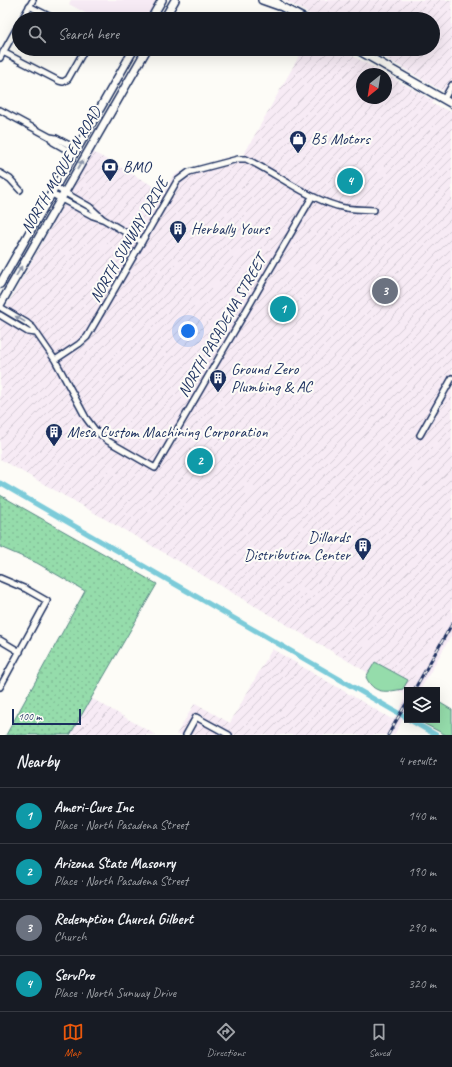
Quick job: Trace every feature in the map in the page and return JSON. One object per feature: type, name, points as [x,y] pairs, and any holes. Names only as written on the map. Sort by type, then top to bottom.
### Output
[{"type":"main road","points":[[155,12],[162,0]]},
{"type":"main road","points":[[168,12],[175,0]]},
{"type":"main road","points":[[262,0],[291,12]]},
{"type":"main road","points":[[274,0],[282,7]]},
{"type":"main road","name":"NORTH MCQUEEN ROAD","points":[[0,284],[130,56]]},
{"type":"main road","name":"NORTH MCQUEEN ROAD","points":[[0,306],[142,56]]},
{"type":"main road","points":[[368,56],[452,104]]},
{"type":"main road","points":[[120,74],[129,79]]},
{"type":"street","points":[[26,12],[33,0]]},
{"type":"street","points":[[29,6],[41,12]]},
{"type":"street","points":[[0,58],[12,36]]},
{"type":"street","points":[[3,52],[63,82],[68,80],[81,56]]},
{"type":"street","points":[[444,99],[452,86]]},
{"type":"street","points":[[0,110],[76,152]]},
{"type":"street","name":"NORTH SUNWAY DRIVE","points":[[54,360],[87,337],[177,181],[189,172],[238,159],[246,159],[312,197],[338,207],[374,210]]},
{"type":"street","points":[[0,173],[10,179],[20,190]]},
{"type":"street","points":[[54,190],[93,216],[103,219],[142,242]]},
{"type":"street","name":"NORTH PASADENA STREET","points":[[54,360],[86,418],[95,430],[108,441],[154,468],[312,197]]},
{"type":"street","points":[[0,306],[33,328],[54,360]]},
{"type":"street","points":[[0,315],[28,332],[36,333]]},
{"type":"street","points":[[420,434],[452,378]]},
{"type":"street","points":[[0,578],[26,589],[47,601],[0,687]]},
{"type":"street","points":[[0,640],[20,652]]},
{"type":"street","points":[[186,735],[196,717],[229,735]]},
{"type":"shaded area","points":[[71,0],[156,0],[150,12],[83,12],[69,4]]},
{"type":"shaded area","points":[[284,0],[452,0],[452,94],[437,88],[382,56],[440,56],[440,12],[305,12]]},
{"type":"shaded area","points":[[299,56],[353,56],[374,68],[356,68],[356,104],[392,104],[392,77],[434,101],[432,104],[452,112],[452,610],[408,687],[404,687],[404,694],[175,559],[0,459],[0,318],[93,152],[164,192],[172,178],[178,173],[228,157],[243,156]]},
{"type":"shaded area","points":[[452,610],[452,634],[422,687],[408,687]]},
{"type":"shaded area","points":[[272,649],[390,718],[379,735],[176,735],[195,703],[230,723]]},
{"type":"shaded area","points":[[91,698],[156,735],[70,735]]},
{"type":"shaded area","points":[[404,701],[404,717],[394,735],[379,735],[390,718],[394,719]]},
{"type":"green space","points":[[0,495],[157,584],[70,735],[6,735],[85,591],[37,563],[0,547]]},
{"type":"green space","points":[[375,662],[408,680],[403,689],[381,691],[373,687],[366,677]]},
{"type":"green space","points":[[440,703],[452,710],[452,735],[446,735],[423,723],[440,723]]},
{"type":"waterway","points":[[0,483],[398,713]]},
{"type":"waterway","points":[[415,723],[436,735]]},
{"type":"railway","points":[[416,687],[452,624]]},
{"type":"railway","points":[[388,735],[404,707]]},
{"type":"place","name":"B5 Motors","points":[[298,154]]},
{"type":"place","name":"ServPro","points":[[350,181]]},
{"type":"place","name":"BMO","points":[[110,182]]},
{"type":"place","name":"Herbally Yours","points":[[178,244]]},
{"type":"place","name":"Redemption Church Gilbert","points":[[385,291]]},
{"type":"place","name":"Ameri-Cure Inc","points":[[283,309]]},
{"type":"place","name":"Ground Zero Plumbing & AC","points":[[218,393]]},
{"type":"place","name":"Mesa Custom Machining Corporation","points":[[54,447]]},
{"type":"place","name":"Arizona State Masonry","points":[[200,461]]},
{"type":"place","name":"Dillards Distribution Center","points":[[363,561]]}]
